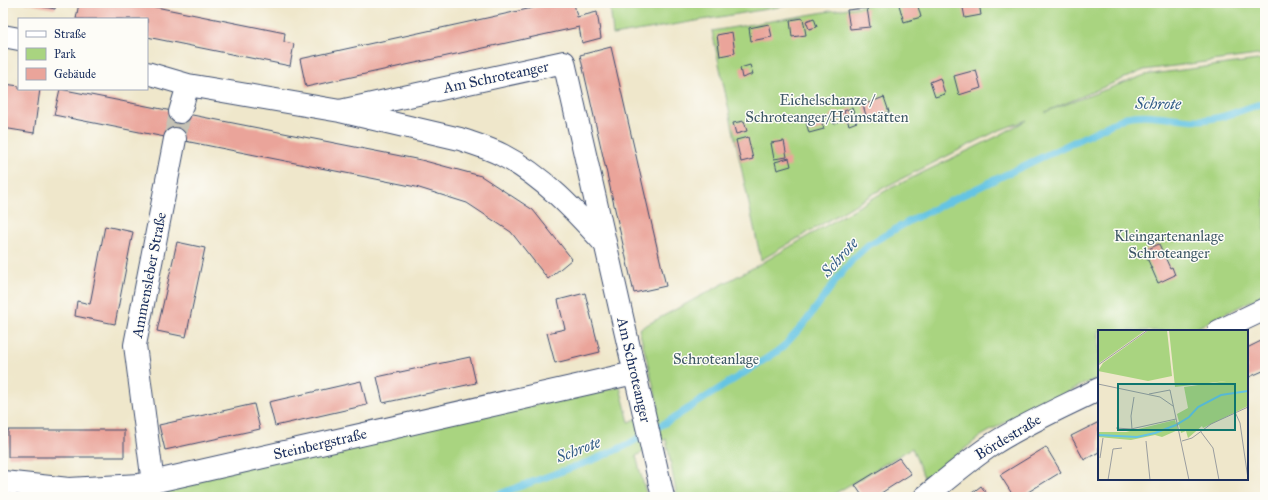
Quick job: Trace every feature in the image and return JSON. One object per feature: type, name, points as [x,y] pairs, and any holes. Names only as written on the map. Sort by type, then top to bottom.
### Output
[{"type":"street","points":[[3,36],[18,39]]},
{"type":"street","name":"Am Schroteanger","points":[[340,111],[564,62],[663,497]]},
{"type":"street","name":"Am Schroteanger","points":[[148,73],[188,85],[340,111],[460,139],[503,155],[522,167],[554,192],[583,219],[605,244]]},
{"type":"street","points":[[180,112],[188,85]]},
{"type":"street","name":"Ammensleber Straße","points":[[153,482],[135,345],[175,140]]},
{"type":"street","points":[[1221,330],[1265,310]]},
{"type":"street","name":"Steinbergstraße","points":[[3,482],[69,489],[139,485],[634,373]]},
{"type":"street","name":"Bördestraße","points":[[925,497],[972,458],[1002,438],[1098,389]]},
{"type":"green space","points":[[610,3],[803,3],[613,35]]},
{"type":"green space","points":[[878,3],[1265,3],[1265,54],[1144,70],[1045,112],[1145,75],[1265,59],[1265,294],[1192,330],[1098,330],[1098,377],[1009,420],[981,436],[925,480],[912,448],[829,497],[677,497],[666,439],[636,456],[647,497],[85,497],[620,387],[629,422],[659,408],[639,329],[762,263],[887,190],[998,136],[1027,120],[997,131],[885,187],[761,260],[712,31]]},
{"type":"building","points":[[24,3],[56,3],[55,9]]},
{"type":"building","points":[[79,3],[136,3],[285,33],[284,42],[294,44],[290,66],[148,37],[148,18],[76,18]]},
{"type":"building","points":[[555,3],[574,3],[577,17],[597,12],[601,38],[582,43],[579,27],[306,87],[300,59]]},
{"type":"building","points":[[906,3],[917,3],[921,17],[904,22],[899,5]]},
{"type":"building","points":[[962,3],[979,3],[981,15],[965,18]]},
{"type":"building","points":[[867,8],[870,27],[850,29],[847,10]]},
{"type":"building","points":[[803,18],[806,35],[792,37],[790,20]]},
{"type":"building","points":[[814,18],[817,27],[809,29],[806,21]]},
{"type":"building","points":[[769,24],[772,37],[751,41],[749,28]]},
{"type":"building","points":[[732,32],[735,53],[720,56],[717,35]]},
{"type":"building","points":[[611,47],[666,286],[634,293],[580,55]]},
{"type":"building","points":[[750,65],[753,74],[742,78],[740,68]]},
{"type":"building","points":[[976,70],[981,88],[959,95],[954,76]]},
{"type":"building","points":[[940,78],[945,94],[935,97],[930,82]]},
{"type":"building","points":[[5,84],[18,86],[18,90],[40,90],[34,133],[3,128],[3,97]]},
{"type":"building","points":[[60,90],[65,90],[421,160],[481,176],[533,210],[572,259],[548,279],[511,232],[467,203],[416,187],[54,115]]},
{"type":"building","points":[[884,97],[889,112],[867,119],[863,105]]},
{"type":"building","points":[[852,108],[857,122],[849,125],[844,111]]},
{"type":"building","points":[[838,111],[843,119],[834,124],[829,116]]},
{"type":"building","points":[[820,118],[824,129],[809,133],[806,122]]},
{"type":"building","points":[[744,121],[747,131],[736,134],[733,123]]},
{"type":"building","points":[[748,137],[753,159],[741,162],[736,140]]},
{"type":"building","points":[[784,141],[787,157],[774,159],[771,143]]},
{"type":"building","points":[[789,158],[791,166],[777,170],[775,162]]},
{"type":"building","points":[[105,226],[133,232],[115,324],[75,316],[77,301],[90,304]]},
{"type":"building","points":[[177,242],[205,248],[186,337],[157,331]]},
{"type":"building","points":[[1159,244],[1170,268],[1172,267],[1175,275],[1158,283],[1144,251]]},
{"type":"building","points":[[585,293],[600,352],[555,363],[547,333],[565,329],[558,300]]},
{"type":"building","points":[[1261,341],[1265,348],[1265,370],[1248,378],[1248,348]]},
{"type":"building","points":[[470,357],[476,383],[383,403],[377,377]]},
{"type":"building","points":[[361,381],[367,405],[275,426],[269,402]]},
{"type":"building","points":[[254,404],[260,429],[165,450],[159,425]]},
{"type":"building","points":[[1098,422],[1098,453],[1084,460],[1071,436]]},
{"type":"building","points":[[8,430],[124,430],[124,457],[8,457]]},
{"type":"building","points":[[1046,447],[1061,472],[1020,497],[1014,497],[1000,475]]},
{"type":"building","points":[[899,458],[911,474],[875,497],[863,497],[855,485]]},
{"type":"building","points":[[981,486],[989,497],[967,497]]},
{"type":"waterway","name":"Schrote","points":[[491,497],[593,460],[625,446],[672,419],[775,353],[785,345],[804,324],[853,259],[868,245],[915,218],[1126,117],[1144,115],[1199,120],[1225,116],[1265,103]]},
{"type":"tunnel","points":[[175,139],[180,112]]},
{"type":"park label","name":"Eichelschanze / Schroteanger/Heimstätten","points":[[827,108]]},
{"type":"park label","name":"Kleingartenanlage Schroteanger","points":[[1169,244]]},
{"type":"park label","name":"Schroteanlage","points":[[716,359]]}]
